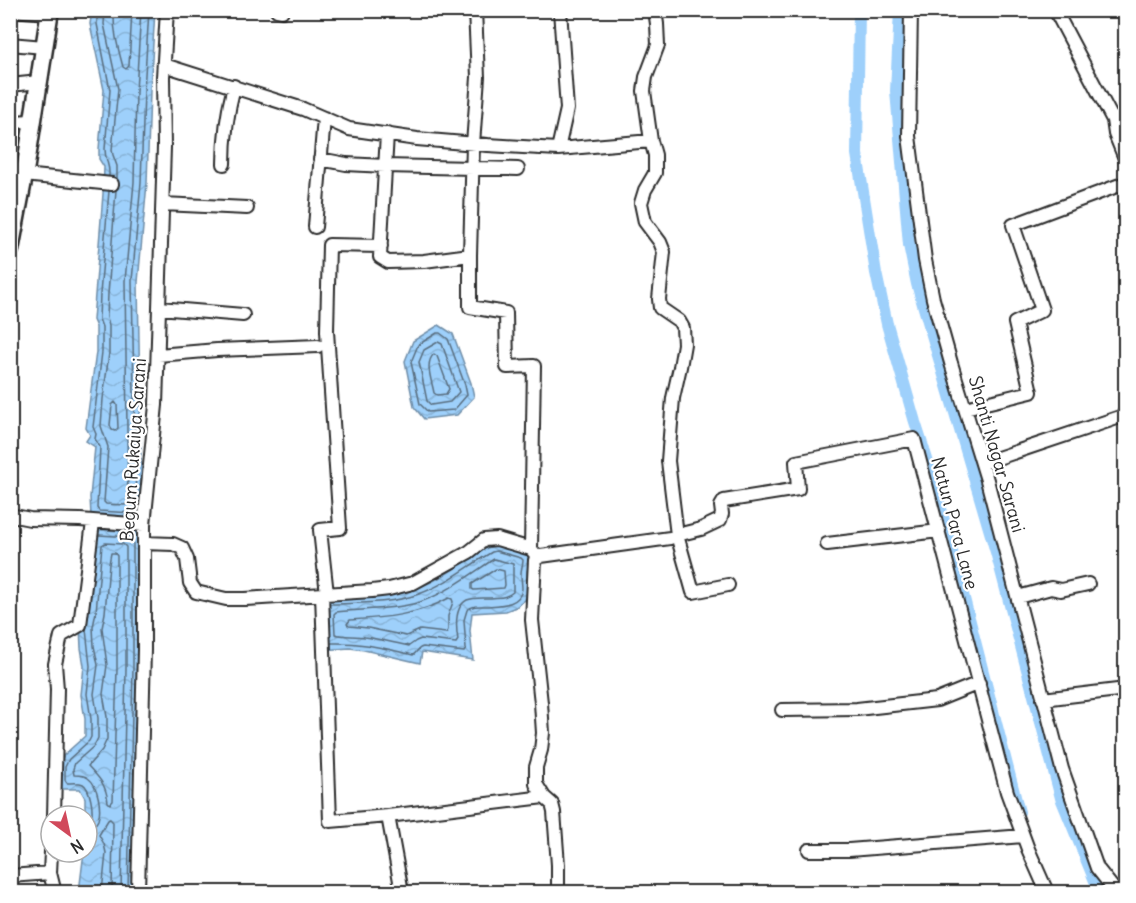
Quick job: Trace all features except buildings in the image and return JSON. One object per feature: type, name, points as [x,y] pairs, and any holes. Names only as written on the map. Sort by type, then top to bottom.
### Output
[{"type":"main road","points":[[11,240],[24,175],[50,12]]},
{"type":"street","points":[[11,10],[50,12]]},
{"type":"street","name":"Begum Rukaiya Sarani","points":[[138,892],[144,650],[144,525],[156,405],[167,10]]},
{"type":"street","points":[[475,10],[478,77],[473,144],[470,307],[506,313],[507,367],[534,366],[535,560],[532,620],[543,733],[536,767],[536,784],[544,797],[552,804],[554,812],[558,892]]},
{"type":"street","points":[[558,149],[567,109],[560,10]]},
{"type":"street","points":[[655,10],[658,45],[646,77],[644,92],[655,155],[655,173],[645,190],[641,203],[645,222],[660,242],[664,252],[660,308],[679,321],[683,328],[684,344],[673,398],[668,461],[677,535],[693,592],[728,585]]},
{"type":"street","name":"Shanti Nagar Sarani","points":[[911,10],[909,136],[925,260],[933,299],[983,463],[1062,769],[1097,868],[1116,892]]},
{"type":"street","points":[[1055,10],[1119,118],[1114,134],[1125,161]]},
{"type":"street","points":[[10,45],[44,47]]},
{"type":"street","points":[[164,65],[303,109],[349,129],[417,139],[558,149],[651,141]]},
{"type":"street","points":[[10,85],[39,82]]},
{"type":"street","points":[[224,164],[224,135],[234,86]]},
{"type":"street","points":[[315,227],[324,118]]},
{"type":"street","points":[[10,122],[33,121]]},
{"type":"street","points":[[387,134],[380,257],[388,262],[424,261],[470,255]]},
{"type":"street","points":[[320,159],[346,164],[385,166],[518,169]]},
{"type":"street","points":[[24,175],[112,184]]},
{"type":"street","points":[[965,408],[1031,392],[1015,323],[1042,310],[1013,225],[1125,181]]},
{"type":"street","points":[[163,204],[248,208]]},
{"type":"street","points":[[381,246],[329,245],[327,331],[340,528],[320,530],[325,594],[330,821],[544,797]]},
{"type":"street","points":[[159,308],[243,315]]},
{"type":"street","points":[[158,355],[318,346]]},
{"type":"street","points":[[983,463],[1125,415]]},
{"type":"street","name":"Natun Para Lane","points":[[677,535],[701,529],[720,520],[723,501],[798,489],[796,462],[914,439],[1007,792],[1039,877],[1047,892]]},
{"type":"street","points":[[10,515],[30,519],[144,525]]},
{"type":"street","points":[[54,804],[57,689],[55,664],[61,636],[80,625],[93,522]]},
{"type":"street","points":[[827,544],[939,531]]},
{"type":"street","points":[[144,543],[173,544],[182,548],[187,559],[190,583],[196,592],[207,596],[236,599],[372,591],[413,583],[469,552],[484,540],[497,539],[541,556],[677,535]]},
{"type":"street","points":[[1018,597],[1051,588],[1061,590],[1088,584]]},
{"type":"street","points":[[782,710],[857,709],[937,700],[979,683]]},
{"type":"street","points":[[1043,699],[1125,689]]},
{"type":"street","points":[[388,816],[402,892]]},
{"type":"street","points":[[810,850],[849,850],[1023,836]]},
{"type":"street","points":[[50,864],[54,889]]},
{"type":"street","points":[[10,876],[50,873]]},
{"type":"water","points":[[92,11],[155,11],[147,183],[138,282],[142,520],[91,516],[90,497],[95,447],[86,441],[90,435],[86,428],[96,352],[96,327],[93,320],[104,167],[99,159],[99,149],[104,90],[90,24]]},
{"type":"water","points":[[439,325],[453,334],[474,397],[457,415],[424,419],[414,407],[405,361],[413,341]]},
{"type":"water","points":[[89,529],[139,532],[139,669],[134,892],[79,892],[82,864],[99,864],[99,804],[85,804],[85,798],[80,789],[59,789],[59,766],[64,755],[85,736],[81,695],[84,666],[80,626]]},
{"type":"water","points":[[496,545],[529,553],[528,590],[525,600],[516,607],[506,611],[472,613],[470,631],[473,660],[422,652],[420,663],[350,648],[322,650],[320,599],[376,596],[418,588],[443,576],[483,550]]},
{"type":"waterway","points":[[859,10],[857,154],[876,273],[887,324],[933,478],[1019,812]]},
{"type":"waterway","points":[[900,10],[896,91],[909,245],[917,284],[996,552],[1061,798],[1095,881],[1103,892]]}]
